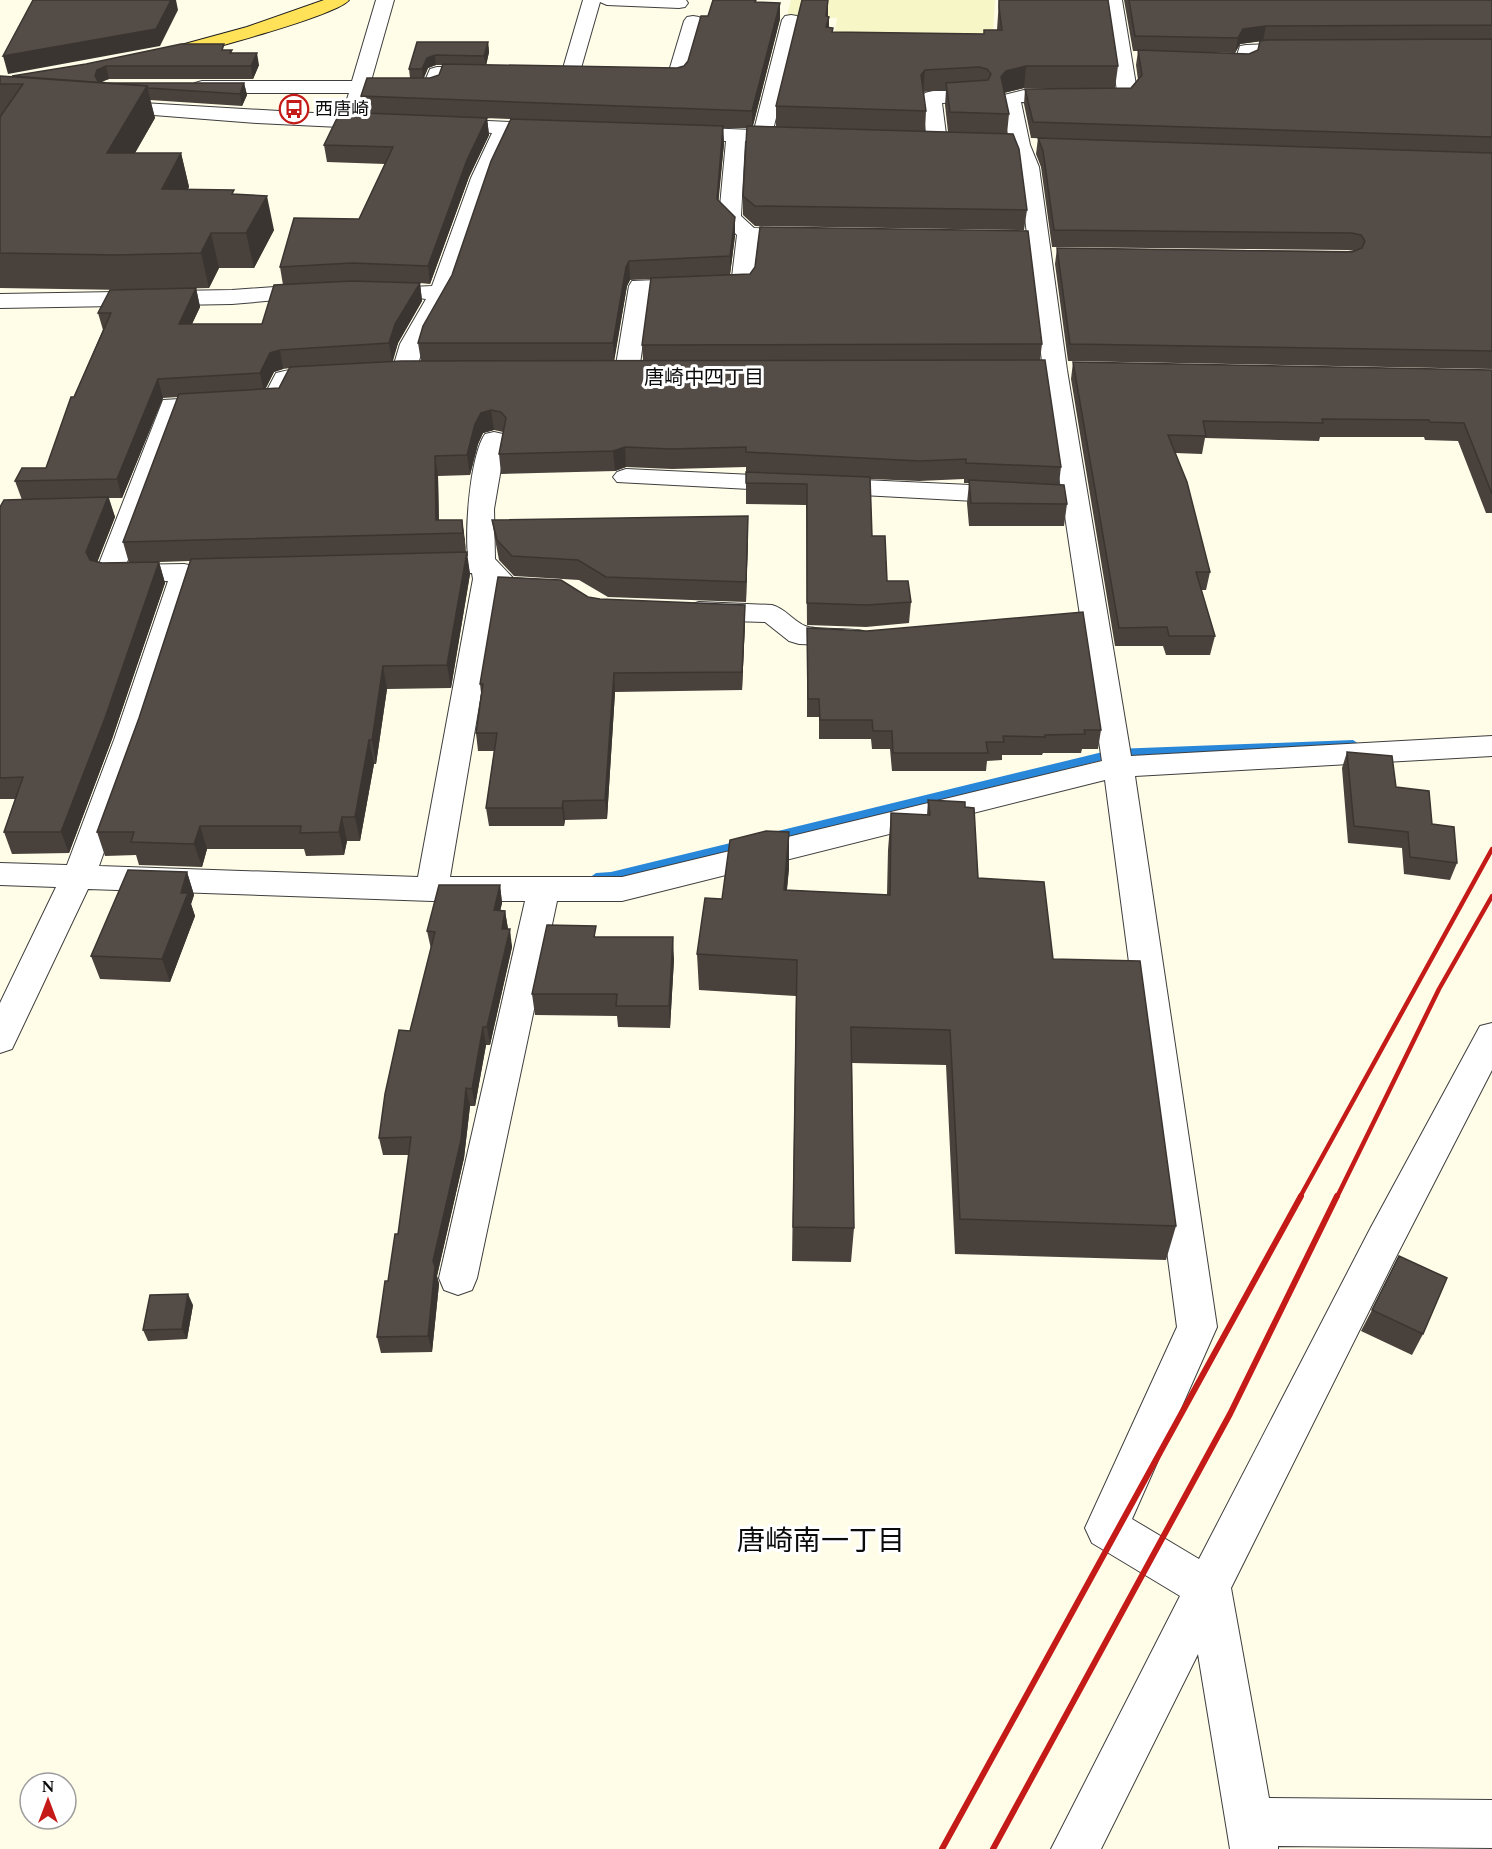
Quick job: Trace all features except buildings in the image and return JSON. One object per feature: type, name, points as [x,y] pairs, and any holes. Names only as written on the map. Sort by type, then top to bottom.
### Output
[{"type":"main road","points":[[144,60],[285,22],[340,0]]},
{"type":"street","points":[[350,121],[385,0]]},
{"type":"street","points":[[570,75],[592,0]]},
{"type":"street","points":[[607,0],[684,1],[682,11],[699,27],[677,77],[630,76]]},
{"type":"street","points":[[1113,0],[1130,59],[1128,91],[1122,97],[1024,96],[1011,99],[1020,145],[1029,167],[1054,370],[1055,497],[1118,767],[1197,1327],[1107,1528],[1209,1589],[1252,1836],[1492,1824]]},
{"type":"street","points":[[762,136],[791,20]]},
{"type":"street","points":[[1192,59],[1246,61],[1246,50],[1322,48]]},
{"type":"street","points":[[186,87],[432,87],[436,73],[503,74]]},
{"type":"street","points":[[548,75],[594,75]]},
{"type":"street","points":[[937,142],[932,97],[978,97]]},
{"type":"street","points":[[94,106],[397,123]]},
{"type":"street","points":[[421,124],[570,130]]},
{"type":"street","points":[[382,372],[412,344],[441,293],[481,178],[504,128]]},
{"type":"street","points":[[665,133],[809,138]]},
{"type":"street","points":[[736,135],[730,217],[748,234],[830,236]]},
{"type":"street","points":[[914,141],[960,143]]},
{"type":"street","points":[[995,144],[1043,146]]},
{"type":"street","points":[[627,371],[640,286],[742,283],[748,234]]},
{"type":"street","points":[[1015,238],[1064,255]]},
{"type":"street","points":[[0,301],[232,297],[332,291]]},
{"type":"street","points":[[398,292],[441,293]]},
{"type":"street","points":[[0,1039],[79,876],[195,572],[109,574],[125,507],[172,405],[274,401],[284,378],[382,372],[463,371]]},
{"type":"street","points":[[432,889],[487,579],[482,564],[482,495],[494,439]]},
{"type":"street","points":[[626,477],[1055,497]]},
{"type":"street","points":[[398,566],[484,564],[505,586],[569,588]]},
{"type":"street","points":[[670,610],[772,614],[800,635],[877,637]]},
{"type":"street","points":[[0,874],[432,889],[543,891],[622,889],[1118,767],[1492,746]]},
{"type":"street","points":[[458,1278],[543,891]]},
{"type":"street","points":[[1075,1849],[1384,1241],[1492,1036]]},
{"type":"green space","points":[[791,0],[995,0],[992,47],[833,45],[837,18],[787,16]]},
{"type":"waterway","points":[[774,837],[1115,753],[1353,744]]},
{"type":"waterway","points":[[596,878],[611,877],[747,844]]},
{"type":"railway","points":[[1300,1197],[1492,849]]},
{"type":"railway","points":[[1337,1197],[1439,989],[1492,896]]},
{"type":"railway","points":[[942,1849],[1301,1196]]},
{"type":"railway","points":[[993,1849],[1230,1414],[1337,1196]]},
{"type":"place","name":"西唐崎","points":[[294,109]]},
{"type":"district","name":"唐崎中四丁目","points":[[704,378]]},
{"type":"district","name":"唐崎南一丁目","points":[[821,1541]]}]
